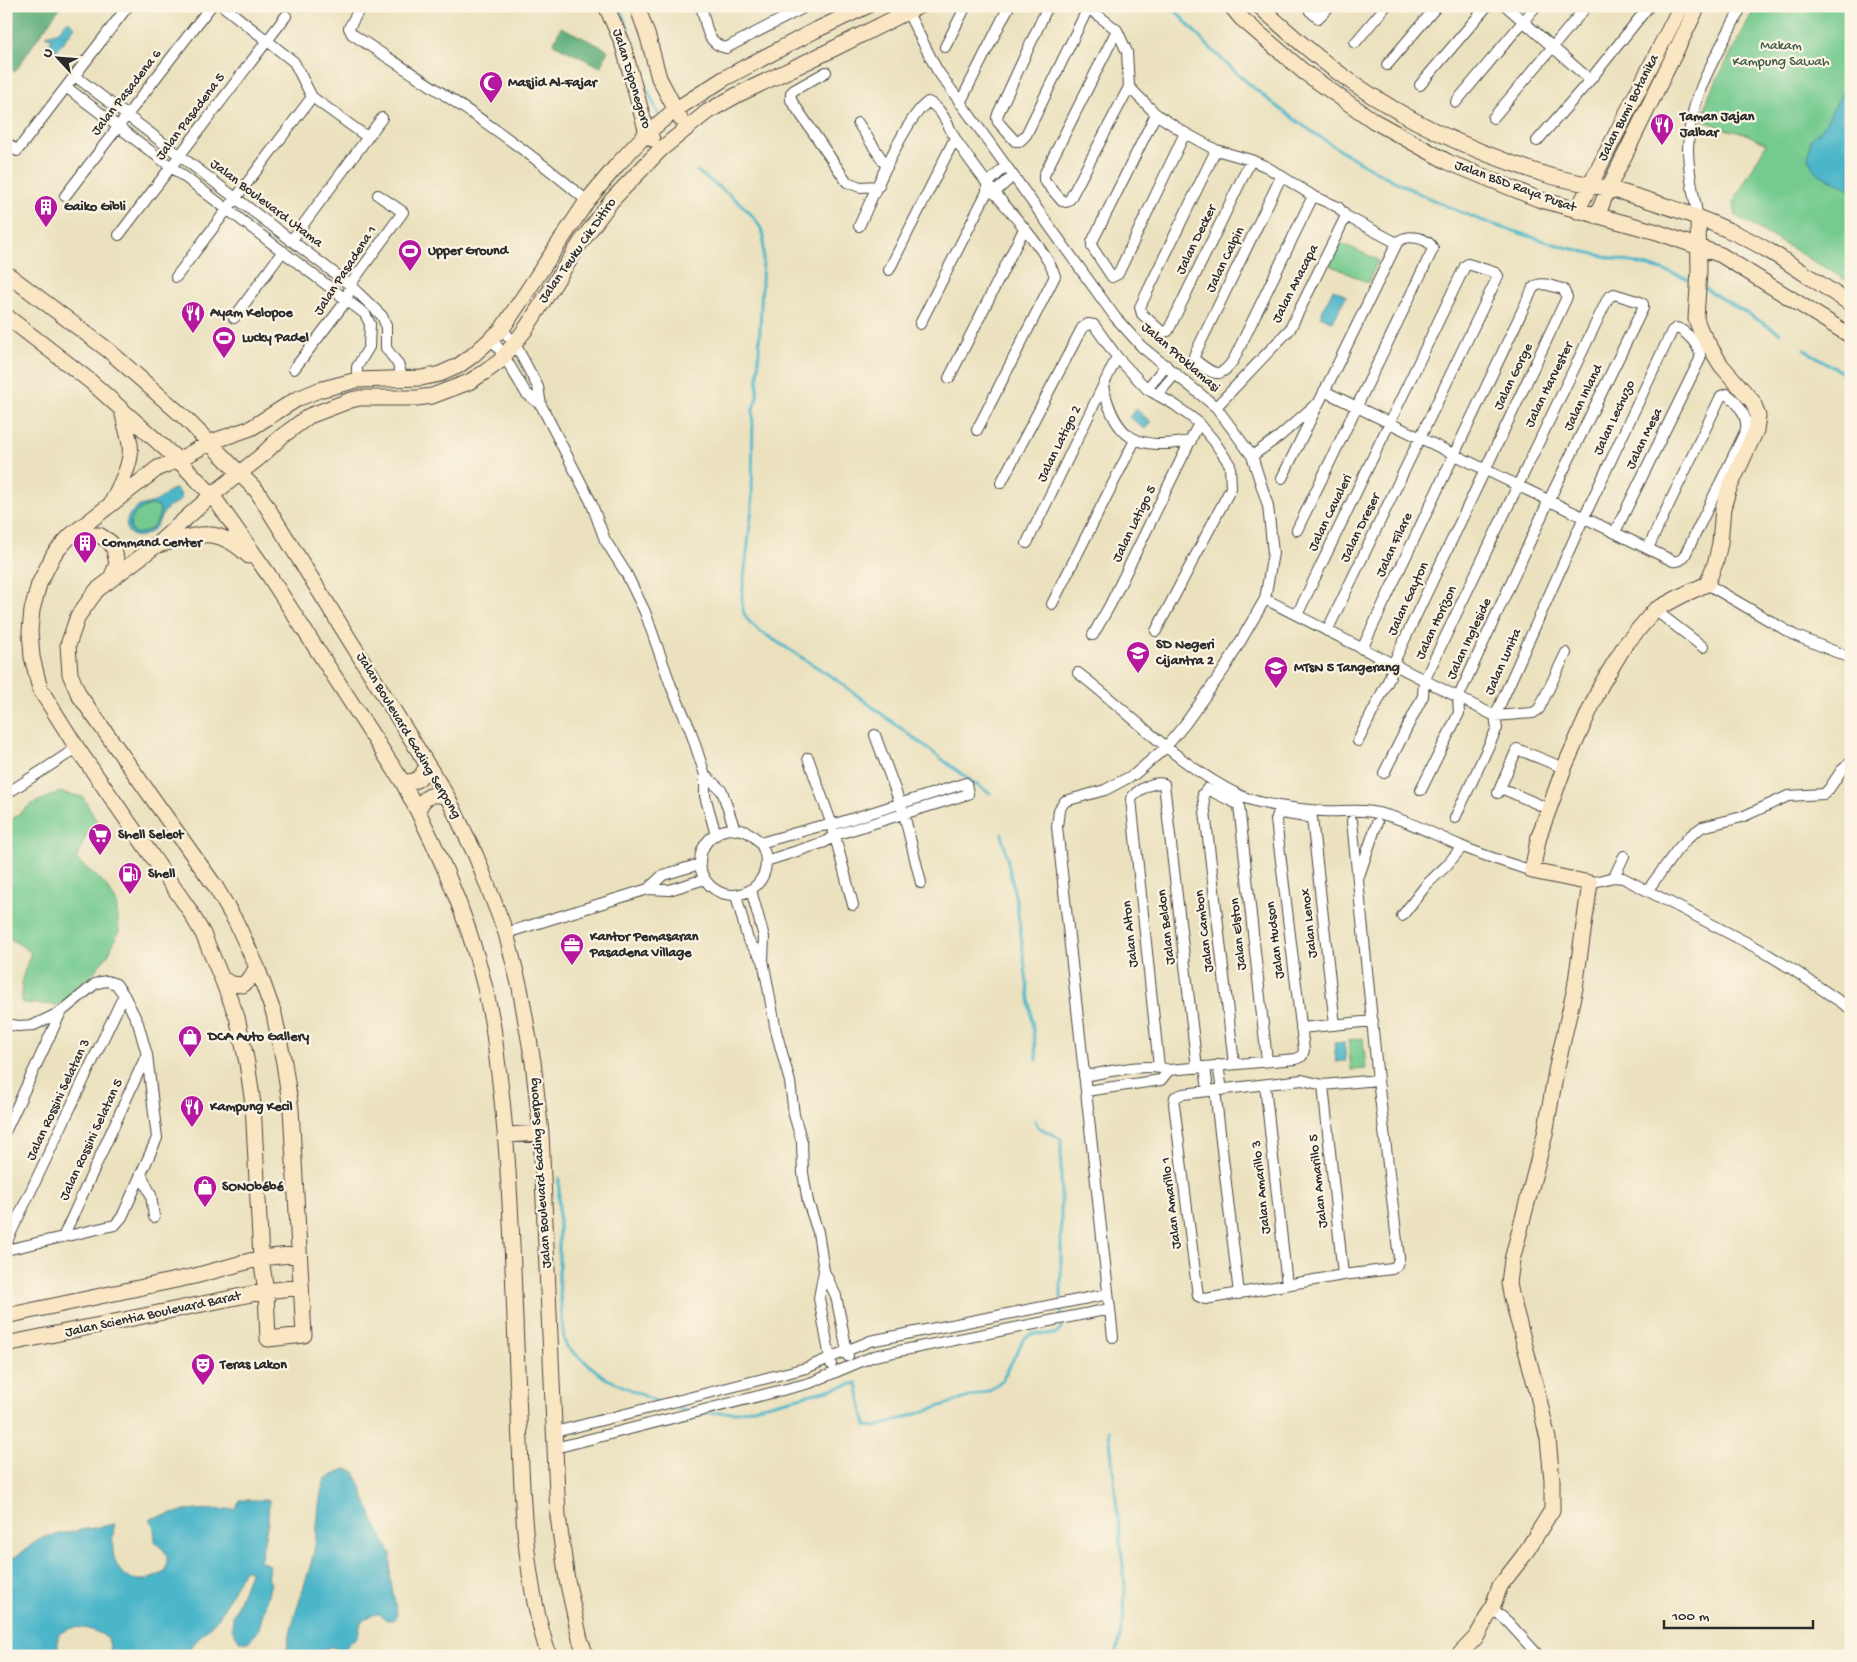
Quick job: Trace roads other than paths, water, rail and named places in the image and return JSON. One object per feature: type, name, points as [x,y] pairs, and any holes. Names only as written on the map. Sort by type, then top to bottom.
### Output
[{"type":"main road","name":"Jalan Diponegoro","points":[[606,6],[622,42],[647,133],[660,150]]},
{"type":"main road","name":"Jalan Diponegoro","points":[[637,6],[659,78],[674,110],[687,128]]},
{"type":"main road","name":"Jalan Teuku Cik Ditiro","points":[[301,1287],[304,1335],[268,1339],[266,1291],[261,1258],[253,1104],[237,1017],[203,934],[188,908],[77,748],[40,689],[32,657],[30,631],[32,610],[39,584],[54,554],[70,536],[158,468],[178,460],[211,442],[251,428],[297,400],[319,390],[357,380],[421,378],[440,374],[458,366],[497,334],[587,201],[647,133],[674,110],[725,78],[814,31],[867,6]]},
{"type":"main road","name":"Jalan BSD Raya Pusat","points":[[1231,6],[1241,18],[1304,72],[1374,121],[1448,162],[1538,199],[1657,232],[1732,260],[1851,336]]},
{"type":"main road","name":"Jalan BSD Raya Pusat","points":[[1259,6],[1289,34],[1340,74],[1424,126],[1494,157],[1547,175],[1608,189],[1698,218],[1752,241],[1851,304]]},
{"type":"main road","name":"Jalan Bumi Botanika","points":[[1577,211],[1681,6]]},
{"type":"main road","name":"Jalan Bumi Botanika","points":[[1597,216],[1608,189],[1698,6]]},
{"type":"main road","name":"Jalan Teuku Cik Ditiro","points":[[154,547],[212,495],[241,474],[282,437],[310,416],[332,406],[360,398],[417,398],[432,396],[469,382],[492,367],[514,344],[581,242],[612,200],[660,150],[707,112],[910,8]]},
{"type":"main road","points":[[627,62],[637,67],[645,64],[653,55]]},
{"type":"main road","points":[[1458,1656],[1478,1636],[1492,1608],[1500,1586],[1524,1555],[1552,1510],[1552,1480],[1548,1439],[1509,1283],[1516,1244],[1545,1134],[1556,1071],[1575,988],[1590,883],[1532,871],[1539,836],[1564,768],[1601,685],[1625,645],[1655,610],[1708,584],[1720,544],[1723,508],[1728,490],[1756,430],[1758,416],[1753,402],[1721,365],[1701,332],[1696,319],[1699,271],[1698,218]]},
{"type":"main road","name":"Jalan Boulevard Gading Serpong","points":[[6,272],[108,350],[211,442],[257,491],[448,798],[476,856],[506,933],[520,988],[533,1062],[541,1133],[558,1516],[567,1580],[580,1639],[586,1656]]},
{"type":"main road","name":"Jalan Boulevard Gading Serpong","points":[[6,316],[90,381],[178,460],[212,495],[268,574],[402,781],[418,810],[457,900],[476,954],[491,1016],[507,1135],[524,1519],[533,1586],[549,1656]]},
{"type":"main road","points":[[357,380],[360,398]]},
{"type":"main road","points":[[111,504],[130,457],[130,444],[122,410]]},
{"type":"main road","points":[[268,574],[235,543],[210,534],[197,534],[154,547],[96,590],[78,616],[68,645],[70,674],[79,695],[215,886],[236,922],[274,1014],[286,1072],[291,1109],[301,1287]]},
{"type":"main road","points":[[70,536],[99,535],[110,542],[114,549],[117,564],[111,578]]},
{"type":"main road","points":[[402,781],[416,780],[421,776],[427,764]]},
{"type":"main road","points":[[418,810],[421,802],[433,794],[440,794],[448,798]]},
{"type":"main road","points":[[222,979],[232,984],[243,985],[251,977],[256,967]]},
{"type":"main road","points":[[507,1135],[541,1133]]},
{"type":"main road","name":"Jalan Scientia Boulevard Barat","points":[[6,1316],[185,1278],[261,1258],[299,1254]]},
{"type":"main road","name":"Jalan Scientia Boulevard Barat","points":[[6,1344],[266,1291],[301,1287]]},
{"type":"street","points":[[6,142],[17,151],[128,6]]},
{"type":"street","name":"Jalan Pasadena 6","points":[[65,196],[211,6]]},
{"type":"street","points":[[223,6],[294,62],[312,97],[368,137]]},
{"type":"street","points":[[361,6],[349,28],[350,32],[489,126],[557,175],[587,201]]},
{"type":"street","points":[[701,6],[710,39],[716,46],[726,48],[807,6]]},
{"type":"street","points":[[945,46],[966,6]]},
{"type":"street","points":[[960,103],[1008,6]]},
{"type":"street","points":[[1048,6],[996,118],[1011,138],[1020,141],[1026,135],[1087,7],[1117,30],[1126,52],[1130,87],[1070,199],[1066,202],[1062,201],[1046,183],[1044,175],[1117,30]]},
{"type":"street","points":[[1312,6],[1310,11],[1318,18],[1330,6]]},
{"type":"street","points":[[1355,43],[1386,6]]},
{"type":"street","points":[[1387,65],[1437,6]]},
{"type":"street","points":[[1420,85],[1487,6]]},
{"type":"street","points":[[1506,6],[1590,80]]},
{"type":"street","points":[[1456,102],[1536,6]]},
{"type":"street","points":[[1493,118],[1587,6]]},
{"type":"street","points":[[1537,141],[1590,80],[1649,6]]},
{"type":"street","points":[[1698,218],[1689,170],[1688,150],[1692,112],[1711,66],[1742,6]]},
{"type":"street","name":"Jalan Proklamasi","points":[[910,8],[937,70],[1115,317],[1142,347],[1216,407],[1252,456],[1268,506],[1273,554],[1266,599],[1224,668],[1185,724],[1165,748],[1136,774],[1106,790],[1065,801],[1059,810],[1057,828],[1113,1337]]},
{"type":"street","name":"Jalan Pasadena 5","points":[[118,235],[286,16]]},
{"type":"street","points":[[826,72],[794,90],[791,93],[791,100],[843,178],[854,186],[879,186]]},
{"type":"street","name":"Jalan Boulevard Utama","points":[[75,76],[350,285],[382,316],[386,325],[386,348]]},
{"type":"street","name":"Jalan Boulevard Utama","points":[[66,87],[365,314],[370,324],[369,347],[357,367],[357,380]]},
{"type":"street","points":[[1130,87],[1156,114],[1185,133],[1216,150],[1251,160],[1314,196],[1338,207],[1346,216],[1397,243]]},
{"type":"street","points":[[176,277],[312,97]]},
{"type":"street","points":[[859,226],[905,130],[928,102],[937,107],[954,138],[990,190],[1024,229],[1052,268],[1055,276],[977,430]]},
{"type":"street","points":[[1156,114],[1092,242],[1092,247],[1112,277],[1118,274],[1185,133]]},
{"type":"street","points":[[291,241],[382,118]]},
{"type":"street","points":[[858,123],[887,167]]},
{"type":"street","points":[[889,270],[954,138]]},
{"type":"street","name":"Jalan Decker","points":[[1216,150],[1141,305],[1140,312],[1162,332],[1168,331],[1251,160]]},
{"type":"street","points":[[920,324],[990,190],[1006,166]]},
{"type":"street","points":[[990,190],[1013,176]]},
{"type":"street","name":"Jalan Calpin","points":[[1281,177],[1195,355],[1196,361],[1210,372],[1220,374],[1227,370],[1234,359],[1314,196]]},
{"type":"street","name":"Jalan Pasadena 1","points":[[294,369],[347,300],[350,285],[403,212],[378,195]]},
{"type":"street","name":"Jalan Anacapa","points":[[1216,407],[1290,329],[1346,216]]},
{"type":"street","points":[[949,378],[1024,229]]},
{"type":"street","points":[[1282,478],[1318,401],[1397,243],[1403,238],[1416,238],[1430,243],[1433,249],[1297,530]]},
{"type":"street","points":[[234,318],[283,251]]},
{"type":"street","name":"Jalan Cavaleri","points":[[1297,615],[1465,266],[1468,264],[1496,272],[1498,276]]},
{"type":"street","name":"Jalan Dreser","points":[[1327,631],[1498,276]]},
{"type":"street","name":"Jalan Gorge","points":[[1485,469],[1568,297],[1563,290],[1543,284],[1538,284],[1533,288]]},
{"type":"street","name":"Jalan Filare","points":[[1362,648],[1533,288]]},
{"type":"street","name":"Jalan Inland","points":[[1549,500],[1643,308],[1643,304],[1640,302],[1619,294],[1614,294],[1608,298]]},
{"type":"street","name":"Jalan Harvester","points":[[1518,485],[1608,298]]},
{"type":"street","points":[[1001,483],[1082,328],[1088,324],[1094,326],[1117,357],[1147,389],[1199,423],[1230,465],[1231,488],[1156,631]]},
{"type":"street","name":"Jalan Mesa","points":[[1615,532],[1700,359],[1698,348],[1684,332],[1676,328],[1672,331]]},
{"type":"street","name":"Jalan Lechuzo","points":[[1584,518],[1672,331]]},
{"type":"street","points":[[497,334],[514,344],[538,387],[541,405],[569,456],[591,502],[605,540],[626,573],[645,612],[705,775],[705,796],[716,835]]},
{"type":"street","points":[[497,334],[504,356],[526,393],[541,405]]},
{"type":"street","points":[[369,347],[386,348],[398,364],[403,379]]},
{"type":"street","name":"Jalan Latigo 2","points":[[1027,543],[1117,357]]},
{"type":"street","points":[[1147,389],[1166,365]]},
{"type":"street","points":[[1157,395],[1176,373]]},
{"type":"street","points":[[1103,387],[1108,408],[1119,428],[1135,440],[1152,445],[1167,445],[1191,441]]},
{"type":"street","points":[[1324,391],[1648,548],[1673,562],[1682,560],[1685,555],[1743,435],[1746,424],[1743,413],[1727,394],[1721,396],[1648,548]]},
{"type":"street","points":[[1252,456],[1280,436],[1318,401]]},
{"type":"street","name":"Jalan Latigo 5","points":[[1093,635],[1110,605],[1199,423]]},
{"type":"street","points":[[1052,604],[1135,440]]},
{"type":"street","name":"Jalan Gayton","points":[[1358,741],[1390,677],[1393,664],[1485,469]]},
{"type":"street","name":"Jalan Horizon","points":[[1384,773],[1423,696],[1424,681],[1518,485]]},
{"type":"street","name":"Jalan Ingleside","points":[[1422,790],[1459,713],[1458,698],[1549,500]]},
{"type":"street","name":"Jalan Lunita","points":[[1455,818],[1497,728],[1495,716],[1584,518]]},
{"type":"street","points":[[1708,584],[1794,635],[1851,658]]},
{"type":"street","points":[[1266,599],[1495,716],[1533,713],[1539,709],[1566,653]]},
{"type":"street","points":[[1655,610],[1702,647]]},
{"type":"street","points":[[1078,673],[1165,748],[1205,777],[1243,797],[1270,804],[1321,811],[1370,811],[1392,816],[1462,847],[1532,871]]},
{"type":"street","points":[[876,735],[904,814],[921,883]]},
{"type":"street","points":[[6,794],[77,748]]},
{"type":"street","points":[[1550,808],[1499,790],[1517,749],[1564,768]]},
{"type":"street","points":[[808,758],[833,830],[853,905]]},
{"type":"street","points":[[1647,891],[1677,850],[1690,836],[1702,827],[1742,817],[1788,796],[1824,794],[1841,771],[1851,762]]},
{"type":"street","points":[[705,775],[722,791],[734,830]]},
{"type":"street","name":"Jalan Beldon","points":[[1131,799],[1136,792],[1159,782],[1164,784],[1201,1067],[1215,1090]]},
{"type":"street","points":[[760,843],[820,826],[833,830],[904,814],[968,794],[966,783],[900,803],[833,830],[825,842],[766,861]]},
{"type":"street","name":"Jalan Cambon","points":[[1234,1064],[1203,794],[1206,789],[1239,805]]},
{"type":"street","name":"Jalan Alton","points":[[1131,799],[1164,1069]]},
{"type":"street","name":"Jalan Elston","points":[[1239,805],[1267,1060]]},
{"type":"street","name":"Jalan Lenox","points":[[1276,820],[1278,814],[1281,813],[1312,818],[1335,1025]]},
{"type":"street","name":"Jalan Hudson","points":[[1267,1060],[1296,1059],[1302,1056],[1304,1050],[1276,820]]},
{"type":"street","points":[[1218,1066],[1215,1090],[1239,1294],[1343,1275],[1392,1269],[1397,1265],[1399,1258],[1378,1080],[1352,821]]},
{"type":"street","points":[[1358,880],[1377,823]]},
{"type":"street","points":[[734,830],[753,836],[760,843],[766,861],[765,871],[761,880],[751,890],[736,895],[718,892],[704,879],[700,864],[701,854],[705,845],[716,835],[734,830]]},
{"type":"street","points":[[1402,916],[1462,847]]},
{"type":"street","points":[[1614,877],[1624,856]]},
{"type":"street","points":[[648,889],[663,876],[700,864]]},
{"type":"street","points":[[1590,883],[1614,877],[1623,878],[1795,970],[1851,1009]]},
{"type":"street","points":[[506,933],[648,889],[669,890],[704,879]]},
{"type":"street","points":[[751,890],[764,937],[763,960],[776,1031],[790,1082],[794,1116],[802,1142],[803,1173],[808,1202],[818,1232],[824,1271],[836,1296],[850,1366]]},
{"type":"street","points":[[736,895],[748,940],[763,960]]},
{"type":"street","points":[[6,1024],[18,1026],[34,1025],[62,1012],[95,984],[107,981],[116,984],[124,995],[138,1023],[146,1055],[157,1138],[115,1225],[6,1250]]},
{"type":"street","name":"Jalan Rossini Selatan 3","points":[[6,1243],[124,995]]},
{"type":"street","points":[[6,1130],[62,1012]]},
{"type":"street","points":[[1301,1028],[1373,1021]]},
{"type":"street","name":"Jalan Rossini Selatan 5","points":[[63,1237],[146,1055]]},
{"type":"street","points":[[1084,1076],[1218,1066],[1267,1060]]},
{"type":"street","points":[[1086,1091],[1161,1080],[1164,1069]]},
{"type":"street","points":[[1215,1090],[1302,1080],[1323,1085],[1378,1080]]},
{"type":"street","name":"Jalan Amarillo 3","points":[[1265,1085],[1287,1285]]},
{"type":"street","name":"Jalan Amarillo 5","points":[[1323,1085],[1343,1275]]},
{"type":"street","name":"Jalan Amarillo 1","points":[[1215,1090],[1178,1095],[1174,1099],[1174,1104],[1197,1292],[1200,1298],[1204,1299],[1239,1294]]},
{"type":"street","points":[[141,1174],[151,1196],[154,1216]]},
{"type":"street","points":[[824,1271],[818,1298],[833,1373]]},
{"type":"street","points":[[555,1432],[806,1368],[870,1341],[1108,1294]]},
{"type":"street","points":[[555,1448],[810,1383],[874,1356],[1110,1309]]},
{"type":"street","points":[[1492,1608],[1508,1622],[1539,1656]]},
{"type":"water","points":[[66,22],[70,22],[75,27],[55,53],[50,53],[47,46],[51,41],[51,37],[46,37],[46,35],[59,31]]},
{"type":"water","points":[[1851,77],[1851,190],[1815,172],[1808,158],[1811,139],[1822,129]]},
{"type":"water","points":[[1333,289],[1346,296],[1333,322],[1320,316]]},
{"type":"water","points":[[1136,409],[1151,422],[1145,429],[1129,417]]},
{"type":"water","points":[[173,489],[180,493],[181,500],[163,513],[153,530],[138,537],[129,532],[127,522],[129,515],[135,509],[157,501]],"holes":[[[151,505],[158,506],[160,509],[155,524],[144,532],[134,533],[130,528],[130,523],[136,512]]]},
{"type":"water","points":[[1344,1042],[1346,1061],[1336,1062],[1334,1043]]},
{"type":"water","points":[[346,1469],[355,1472],[374,1522],[391,1554],[390,1578],[397,1614],[394,1620],[385,1620],[380,1614],[372,1615],[361,1622],[358,1637],[350,1642],[344,1650],[330,1647],[312,1656],[286,1656],[294,1618],[313,1555],[322,1488],[325,1479]]},
{"type":"water","points":[[240,1500],[269,1500],[268,1522],[260,1561],[270,1565],[267,1577],[271,1583],[258,1632],[248,1642],[240,1642],[232,1629],[233,1616],[250,1573],[249,1570],[244,1570],[219,1617],[182,1656],[112,1656],[108,1638],[89,1629],[76,1628],[64,1631],[58,1635],[58,1656],[6,1656],[6,1559],[15,1557],[42,1537],[115,1524],[112,1542],[115,1561],[119,1569],[133,1579],[148,1579],[165,1572],[167,1562],[165,1552],[155,1542],[154,1527],[149,1519],[189,1510],[235,1509]]},
{"type":"waterway","points":[[619,6],[636,48]]},
{"type":"waterway","points":[[1172,6],[1203,41],[1275,105],[1355,159],[1397,182],[1440,203],[1491,224],[1562,246],[1662,270],[1694,282]]},
{"type":"waterway","points":[[642,78],[659,116]]},
{"type":"waterway","points":[[697,171],[745,208],[760,226],[764,236],[757,397],[753,409],[752,507],[742,597],[744,613],[751,624],[760,631],[834,678],[975,784],[990,793]]},
{"type":"waterway","points":[[1704,288],[1780,333]]},
{"type":"waterway","points":[[1804,349],[1851,378]]},
{"type":"waterway","points":[[1002,834],[1017,905],[1037,1060]]},
{"type":"waterway","points":[[710,1413],[737,1412],[857,1383],[866,1426],[876,1427],[991,1390],[1003,1379],[1024,1338],[1032,1334],[1056,1334],[1061,1329],[1061,1139],[1038,1127],[1035,1120]]},
{"type":"waterway","points":[[559,1178],[559,1281],[564,1340],[567,1347],[605,1378],[660,1403]]},
{"type":"waterway","points":[[671,1406],[686,1411]]},
{"type":"waterway","points":[[1109,1430],[1125,1586],[1124,1617],[1116,1656]]},
{"type":"place","name":"Masjid Al-Fajar","points":[[491,104]]},
{"type":"place","name":"Taman Jajan Jalbar","points":[[1662,146]]},
{"type":"place","name":"Gaiko Gibli","points":[[46,228]]},
{"type":"place","name":"Upper Ground","points":[[410,272]]},
{"type":"place","name":"Ayam Kelopoe","points":[[193,334]]},
{"type":"place","name":"Lucky Padel","points":[[224,359]]},
{"type":"place","name":"Command Center","points":[[85,564]]},
{"type":"place","name":"SD Negeri Cijantra 2","points":[[1138,674]]},
{"type":"place","name":"MTsN 5 Tangerang","points":[[1276,689]]},
{"type":"place","name":"Shell Select","points":[[100,856]]},
{"type":"place","name":"Shell","points":[[130,895]]},
{"type":"place","name":"Kantor Pemasaran Pasadena Village","points":[[572,966]]},
{"type":"place","name":"DCA Auto Gallery","points":[[190,1058]]},
{"type":"place","name":"Kampung Kecil","points":[[192,1128]]},
{"type":"place","name":"SONObébé","points":[[205,1208]]},
{"type":"place","name":"Teras Lakon","points":[[203,1386]]},
{"type":"park label","name":"Makam Kampung Sawah","points":[[1781,54]]}]
